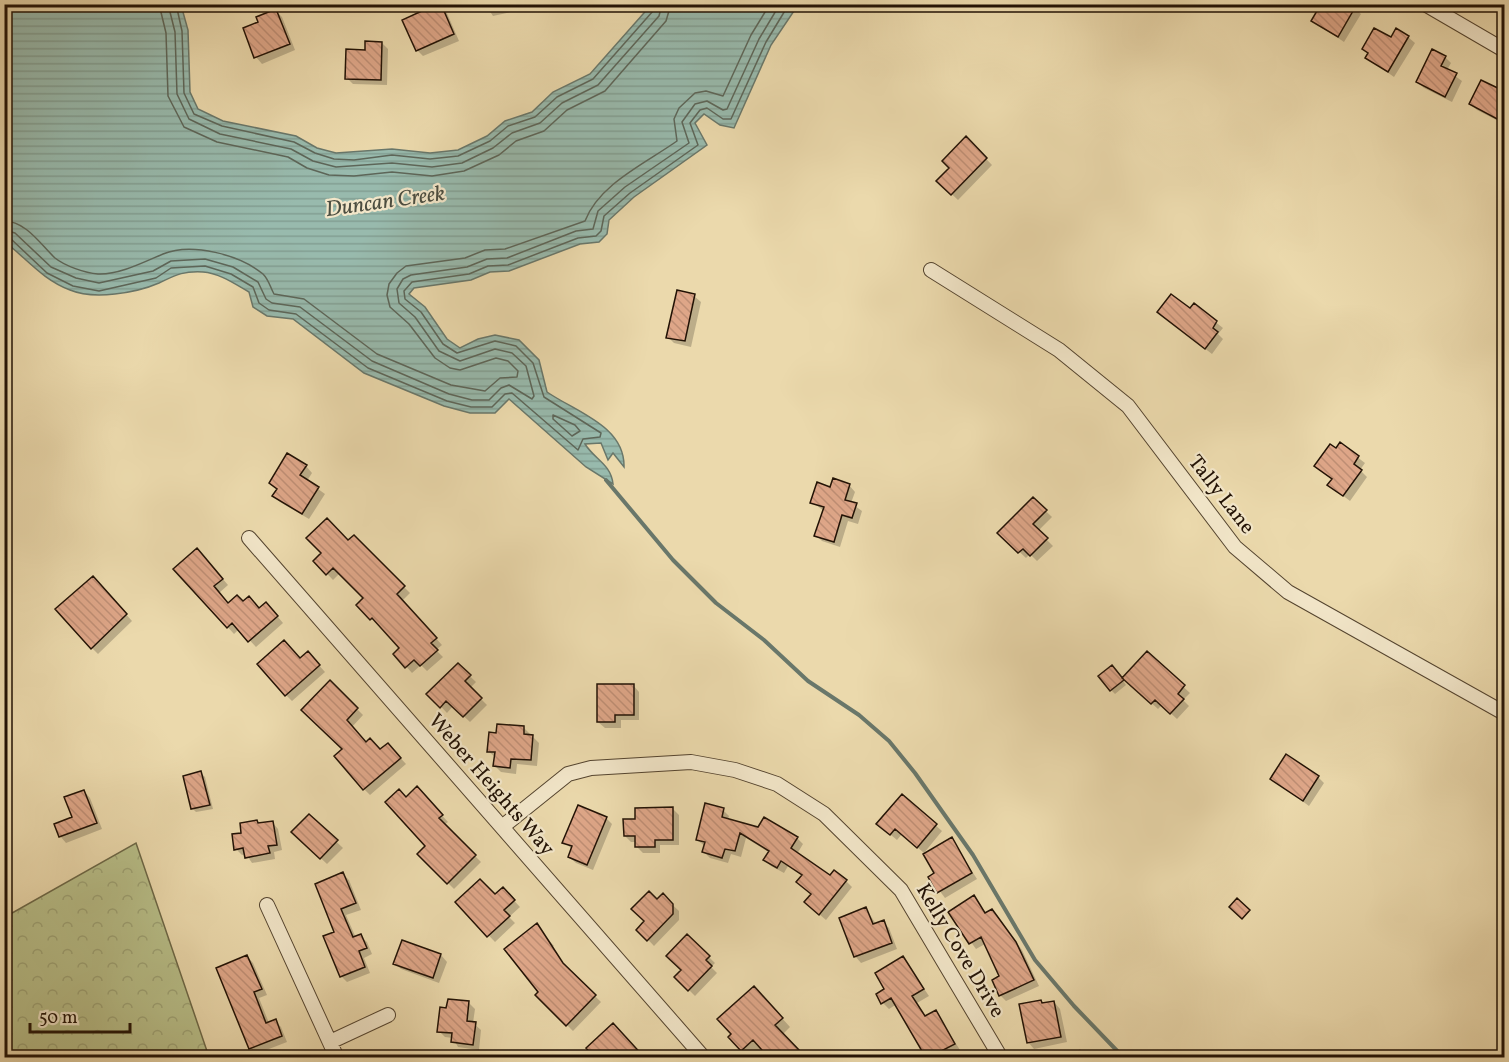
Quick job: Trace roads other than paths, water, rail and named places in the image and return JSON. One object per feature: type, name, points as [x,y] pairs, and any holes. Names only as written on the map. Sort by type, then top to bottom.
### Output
[{"type":"street","points":[[1425,4],[1504,50]]},
{"type":"street","name":"Tally Lane","points":[[931,270],[1059,350],[1128,406],[1235,547],[1288,592],[1504,713]]},
{"type":"street","name":"Weber Heights Way","points":[[249,538],[704,1058]]},
{"type":"street","name":"Kelly Cove Drive","points":[[502,827],[550,785],[568,774],[591,768],[691,762],[735,770],[777,784],[824,814],[901,890],[1001,1058]]},
{"type":"street","points":[[267,905],[337,1058]]},
{"type":"street","points":[[330,1042],[388,1015]]},
{"type":"water","name":"Duncan Creek","points":[[4,5],[181,5],[188,30],[190,92],[198,109],[223,121],[296,136],[317,148],[336,153],[392,149],[430,153],[458,150],[487,136],[505,121],[532,112],[553,92],[590,74],[651,5],[798,5],[771,45],[734,128],[720,125],[704,114],[695,123],[707,145],[634,197],[609,220],[607,234],[599,242],[580,244],[509,271],[490,272],[471,280],[414,288],[409,294],[425,307],[447,339],[460,348],[478,339],[495,335],[519,340],[539,360],[547,392],[597,422],[616,441],[622,453],[624,467],[613,453],[608,460],[601,443],[585,444],[609,471],[613,484],[586,467],[509,399],[495,413],[470,413],[444,406],[364,373],[293,319],[267,316],[253,307],[249,292],[215,274],[184,273],[139,290],[103,295],[70,290],[43,275],[5,242]]},
{"type":"waterway","points":[[606,480],[673,560],[716,603],[764,640],[808,681],[859,715],[889,741],[915,773],[973,855],[1035,960],[1074,1006],[1124,1058]]}]
